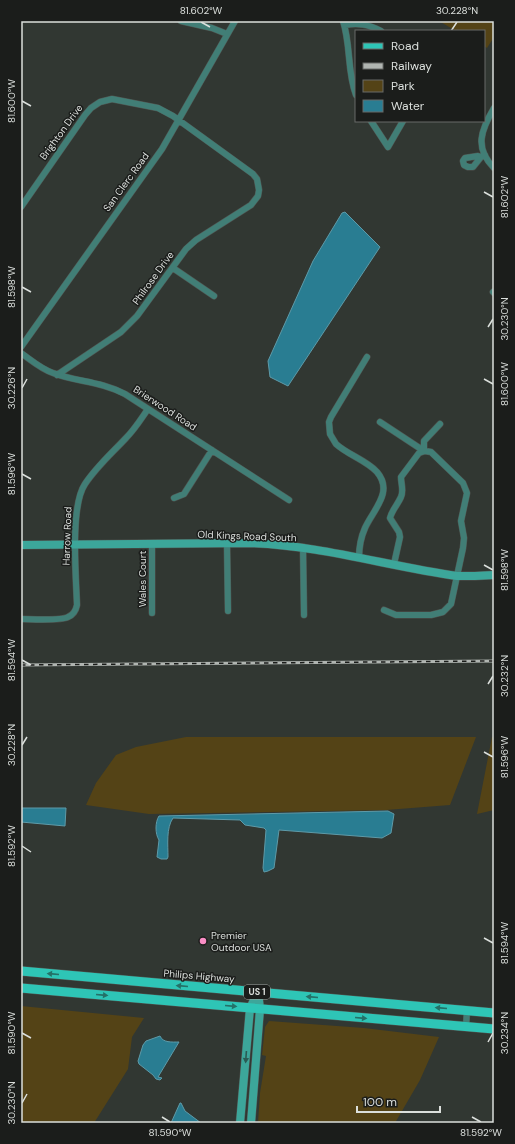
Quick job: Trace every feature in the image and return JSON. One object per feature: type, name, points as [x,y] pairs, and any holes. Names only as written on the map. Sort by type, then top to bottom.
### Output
[{"type":"main road","name":"Philips Highway","points":[[21,972],[494,1013]]},
{"type":"main road","points":[[150,999],[151,983]]},
{"type":"main road","name":"US 1","points":[[21,988],[494,1029]]},
{"type":"street","points":[[181,21],[212,28],[227,34]]},
{"type":"street","name":"San Clerc Road","points":[[21,347],[162,149],[235,21]]},
{"type":"street","points":[[355,92],[352,81],[344,23],[360,24],[379,30]]},
{"type":"street","name":"Brighton Drive","points":[[21,206],[84,115],[100,102],[112,99],[158,108],[173,116],[253,174],[257,179],[259,190]]},
{"type":"street","points":[[494,108],[482,132],[483,156],[494,168]]},
{"type":"street","points":[[372,122],[388,147],[403,122]]},
{"type":"street","name":"Philrose Drive","points":[[57,375],[129,325],[186,249],[196,240],[251,205],[258,196],[259,190]]},
{"type":"street","points":[[173,268],[214,296]]},
{"type":"street","name":"Brierwood Road","points":[[21,353],[44,369],[57,375],[101,384],[115,389],[289,500]]},
{"type":"street","points":[[359,558],[362,535],[382,498],[383,486],[378,475],[372,468],[336,444],[332,439],[329,429],[331,417],[367,357]]},
{"type":"street","name":"Harrow Road","points":[[21,619],[64,619],[72,615],[75,611],[77,512],[80,495],[85,484],[103,461],[135,428],[148,409]]},
{"type":"street","points":[[380,422],[424,451],[431,452],[466,486],[467,493],[462,521],[464,542],[451,604],[443,612],[431,615],[396,615],[384,610]]},
{"type":"street","points":[[424,451],[424,441],[440,424]]},
{"type":"street","points":[[174,498],[184,494],[212,450]]},
{"type":"street","points":[[394,564],[400,532],[392,521],[391,514],[401,497],[401,477],[419,454],[424,451]]},
{"type":"street","name":"Wales Court","points":[[152,544],[152,613]]},
{"type":"street","points":[[228,544],[228,611]]},
{"type":"street","name":"Old Kings Road South","points":[[21,545],[281,545],[303,547],[457,576],[494,575]]},
{"type":"street","points":[[303,547],[304,615]]},
{"type":"street","points":[[240,1123],[250,1008],[258,992]]},
{"type":"street","points":[[250,1123],[260,1009],[258,992]]},
{"type":"street","points":[[466,1027],[467,1010]]},
{"type":"green space","points":[[439,21],[494,21],[494,37],[487,48],[485,47],[485,30],[454,30]]},
{"type":"green space","points":[[186,737],[476,737],[450,805],[386,810],[149,814],[86,805],[96,783],[116,755],[136,747]]},
{"type":"green space","points":[[492,737],[494,737],[494,810],[477,814]]},
{"type":"green space","points":[[21,1006],[144,1018],[132,1037],[128,1069],[94,1123],[21,1123]]},
{"type":"green space","points":[[269,1021],[364,1028],[439,1037],[420,1080],[395,1123],[258,1123],[260,1093],[266,1056],[262,1055],[265,1027]]},
{"type":"water","points":[[345,212],[380,247],[288,386],[270,377],[268,361],[313,261],[342,213]]},
{"type":"water","points":[[21,808],[66,808],[65,826],[21,822]]},
{"type":"water","points":[[388,811],[394,814],[391,833],[382,838],[279,830],[274,868],[264,872],[266,830],[264,828],[245,825],[240,820],[173,818],[168,832],[168,857],[167,859],[161,859],[157,857],[159,840],[156,828],[159,816]]},
{"type":"water","points":[[160,1036],[165,1041],[179,1042],[158,1077],[162,1078],[160,1080],[156,1079],[139,1064],[138,1061],[143,1045],[146,1041]]},
{"type":"water","points":[[180,1103],[185,1111],[201,1123],[171,1123]]},
{"type":"railway","points":[[21,665],[494,661]]},
{"type":"place","name":"Premier Outdoor USA","points":[[203,941]]}]
